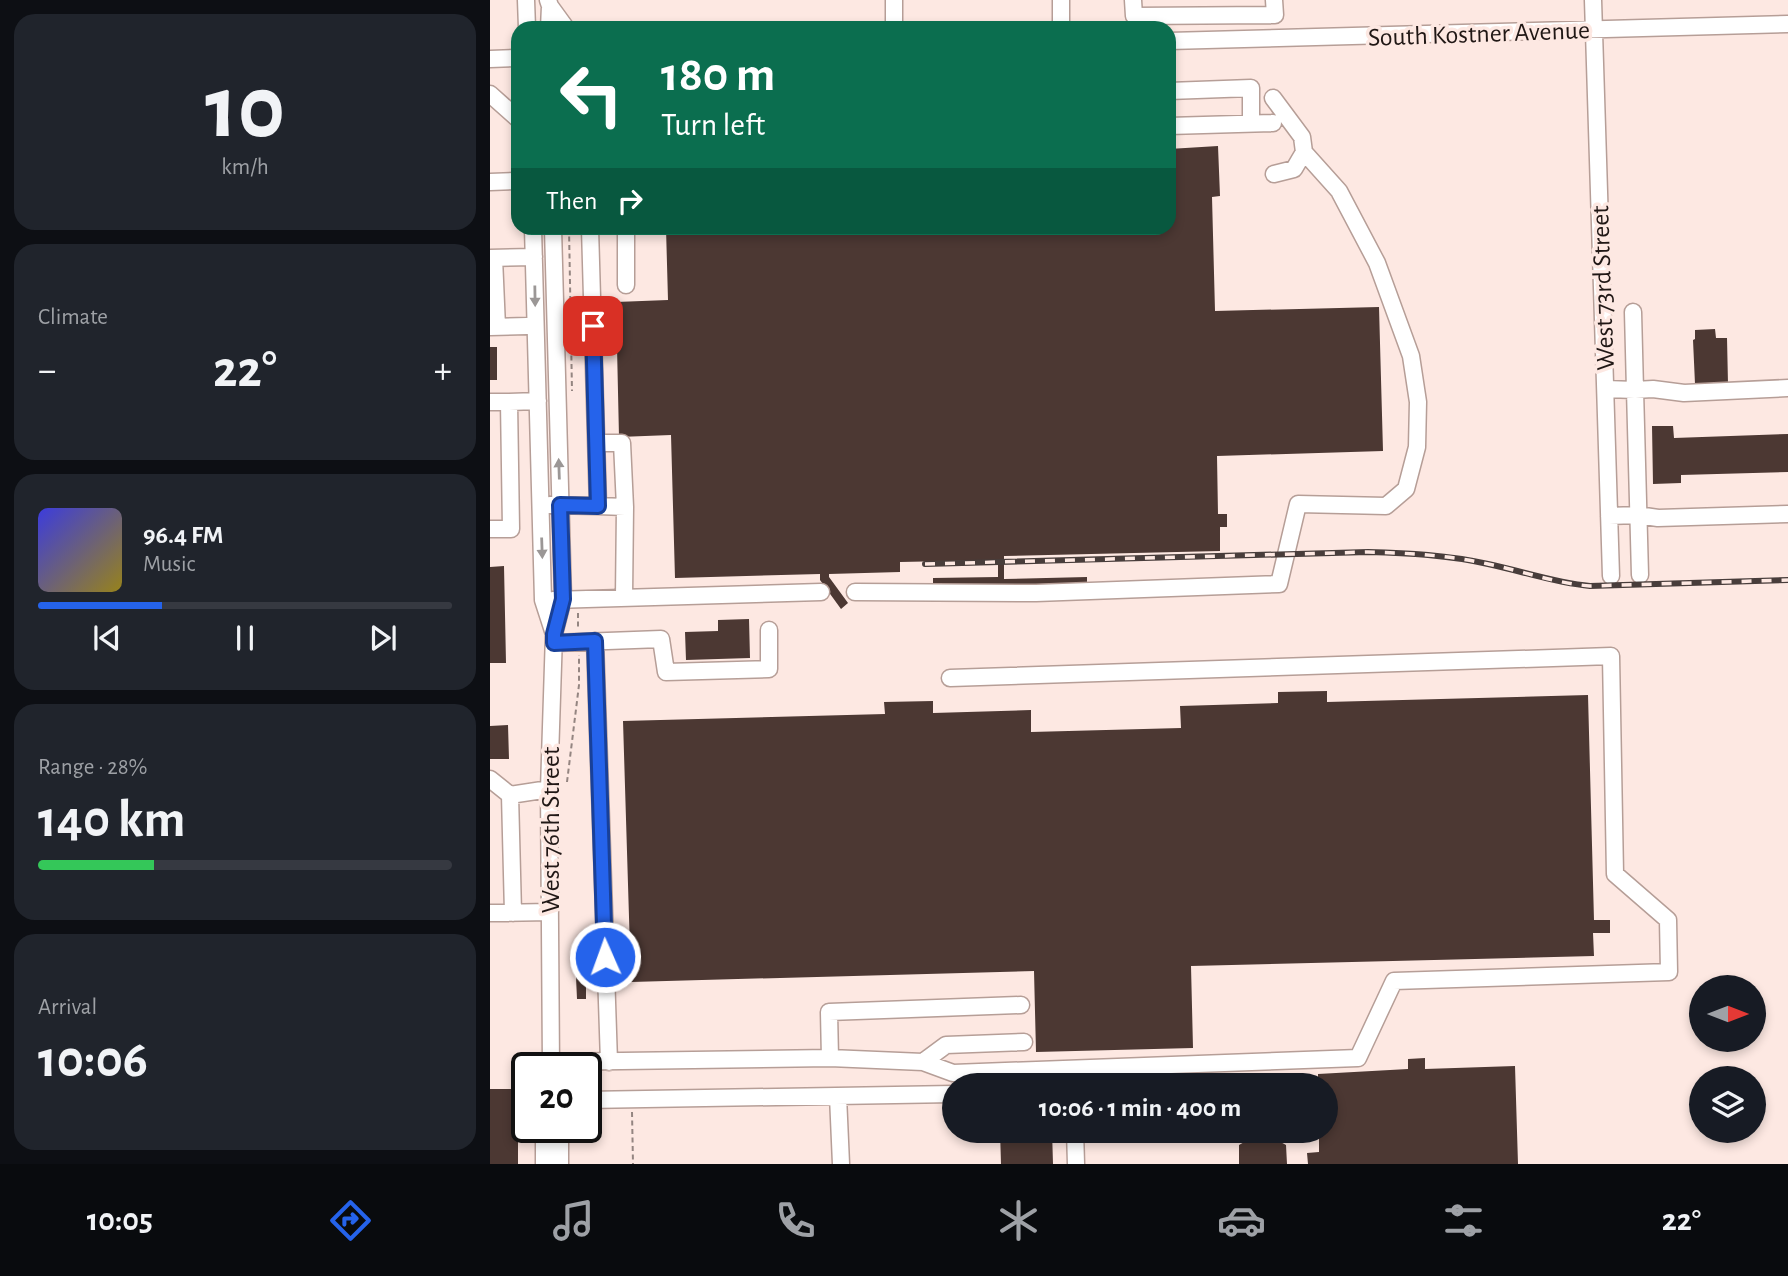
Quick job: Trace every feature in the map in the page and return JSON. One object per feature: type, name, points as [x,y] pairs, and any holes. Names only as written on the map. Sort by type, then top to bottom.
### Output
[{"type":"street","points":[[526,0],[527,21]]},
{"type":"street","points":[[894,0],[894,21]]},
{"type":"street","points":[[1061,0],[1061,21]]},
{"type":"street","points":[[1133,0],[1134,16],[1154,21]]},
{"type":"street","points":[[1161,21],[1180,15],[1275,15],[1275,0]]},
{"type":"street","name":"West 73rd Street","points":[[1593,0],[1611,576]]},
{"type":"street","points":[[549,3],[549,21]]},
{"type":"street","points":[[549,3],[561,21]]},
{"type":"street","points":[[1176,36],[1180,15]]},
{"type":"street","name":"South Kostner Avenue","points":[[1176,41],[1788,24]]},
{"type":"street","points":[[490,59],[511,58]]},
{"type":"street","points":[[1176,91],[1251,89],[1251,123]]},
{"type":"street","points":[[490,94],[511,113]]},
{"type":"street","points":[[855,592],[1036,593],[1279,583],[1298,504],[1386,506],[1406,489],[1417,447],[1418,424],[1418,402],[1411,356],[1377,263],[1339,191],[1304,152],[1302,137],[1273,98]]},
{"type":"street","points":[[1176,126],[1273,122]]},
{"type":"street","points":[[1274,174],[1294,169],[1304,152]]},
{"type":"street","points":[[490,182],[511,181]]},
{"type":"street","name":"West 76th Street","points":[[533,235],[543,600],[554,638]]},
{"type":"street","name":"West 76th Street","points":[[551,1052],[549,789],[554,638],[563,599],[553,235]]},
{"type":"street","points":[[590,235],[598,506]]},
{"type":"street","points":[[626,235],[626,285]]},
{"type":"street","points":[[527,326],[493,327],[492,258],[534,257]]},
{"type":"street","points":[[1633,312],[1640,575]]},
{"type":"street","points":[[1605,389],[1653,389],[1684,393],[1788,388]]},
{"type":"street","points":[[490,402],[538,401]]},
{"type":"street","points":[[490,529],[511,529],[509,402]]},
{"type":"street","points":[[597,443],[622,443],[625,507],[624,597]]},
{"type":"street","points":[[541,505],[625,507]]},
{"type":"street","points":[[1609,516],[1638,515],[1658,518],[1788,514]]},
{"type":"street","points":[[543,600],[821,592]]},
{"type":"street","points":[[554,638],[595,641],[662,639],[666,671],[769,669],[769,630]]},
{"type":"street","points":[[595,641],[609,1062]]},
{"type":"street","points":[[602,1062],[830,1058],[923,1062],[953,1073],[1357,1058],[1394,981],[1669,972],[1668,920],[1615,874],[1611,656],[950,678]]},
{"type":"street","points":[[490,779],[510,795],[549,789]]},
{"type":"street","points":[[510,795],[513,913]]},
{"type":"street","points":[[490,913],[550,912]]},
{"type":"street","points":[[830,1058],[829,1012],[1021,1005]]},
{"type":"street","points":[[923,1062],[946,1045],[1024,1042]]},
{"type":"street","points":[[602,1100],[942,1094]]},
{"type":"street","points":[[838,1096],[841,1164]]},
{"type":"street","points":[[544,1143],[544,1164]]},
{"type":"street","points":[[560,1143],[560,1164]]},
{"type":"street","points":[[1075,1143],[1076,1164]]},
{"type":"path","points":[[567,782],[579,685]]},
{"type":"path","points":[[632,1111],[633,1164]]},
{"type":"building","points":[[1218,146],[1220,196],[1212,197],[1215,311],[1379,307],[1383,451],[1217,456],[1218,514],[1227,514],[1227,527],[1220,527],[1220,551],[1004,556],[1004,579],[1087,577],[1087,583],[933,586],[933,578],[998,577],[998,560],[900,562],[900,572],[829,574],[848,603],[841,609],[820,580],[820,574],[675,578],[671,435],[619,437],[616,302],[668,300],[666,235],[1176,235],[1176,149]]},
{"type":"building","points":[[1715,329],[1716,338],[1727,338],[1728,384],[1695,384],[1695,330]]},
{"type":"building","points":[[490,347],[497,347],[497,380],[490,380]]},
{"type":"building","points":[[1652,426],[1673,426],[1674,438],[1788,434],[1788,472],[1681,475],[1681,483],[1653,484]]},
{"type":"building","points":[[504,566],[506,663],[490,663],[490,567]]},
{"type":"building","points":[[749,619],[750,658],[686,660],[685,632],[718,631],[718,620]]},
{"type":"building","points":[[1327,691],[1327,702],[1588,695],[1594,920],[1610,920],[1610,933],[1593,933],[1594,956],[1191,966],[1193,1048],[1036,1052],[1034,971],[631,982],[623,721],[885,714],[884,702],[933,701],[933,713],[1031,710],[1031,732],[1181,728],[1180,706],[1278,703],[1278,692]]},
{"type":"building","points":[[508,725],[509,759],[490,759],[490,726]]},
{"type":"building","points":[[576,977],[586,977],[586,999],[577,999]]},
{"type":"building","points":[[1425,1058],[1425,1069],[1515,1066],[1518,1164],[1308,1164],[1307,1153],[1319,1152],[1319,1143],[1338,1143],[1336,1073],[1408,1069],[1408,1059]]},
{"type":"building","points":[[490,1089],[511,1089],[511,1143],[518,1143],[518,1164],[490,1164]]},
{"type":"building","points":[[1000,1143],[1052,1143],[1053,1164],[1001,1164]]},
{"type":"building","points":[[1282,1143],[1286,1145],[1287,1164],[1239,1164],[1239,1145]]},
{"type":"railway","points":[[925,564],[1368,552],[1458,558],[1590,586],[1788,580]]},
{"type":"route","points":[[593,326],[598,506],[560,505],[563,599],[554,643],[595,641],[605,957]]}]
